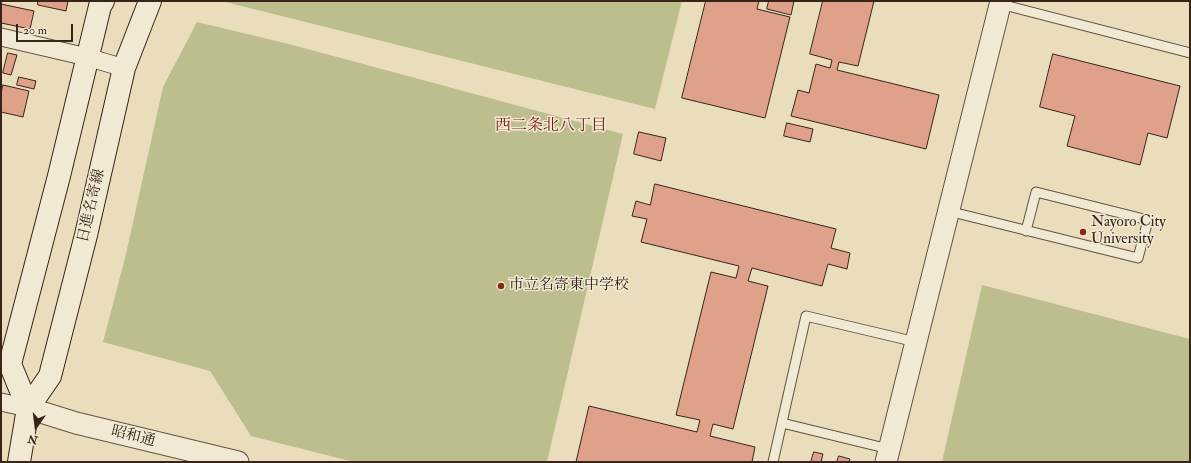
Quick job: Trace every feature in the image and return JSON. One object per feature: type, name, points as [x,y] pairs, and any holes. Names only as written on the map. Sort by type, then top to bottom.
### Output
[{"type":"main road","points":[[28,408],[10,364],[57,183],[87,57],[103,1]]},
{"type":"main road","name":"日進名寄線","points":[[19,462],[28,408],[50,376],[86,235],[124,68],[150,1]]},
{"type":"street","points":[[888,456],[1000,2]]},
{"type":"street","points":[[1,37],[87,57],[124,68]]},
{"type":"street","points":[[1,402],[28,408]]},
{"type":"street","name":"昭和通","points":[[28,408],[76,423],[238,462]]},
{"type":"lane","points":[[1000,2],[1190,53]]},
{"type":"lane","points":[[948,212],[1026,231],[1138,258],[1148,220],[1036,192],[1026,231]]},
{"type":"lane","points":[[773,462],[806,316],[916,342]]},
{"type":"lane","points":[[782,423],[888,456]]},
{"type":"green space","points":[[221,1],[682,1],[655,109]]},
{"type":"green space","points":[[197,22],[289,44],[623,134],[547,462],[354,462],[251,436],[210,371],[103,342],[126,254],[163,87]]},
{"type":"green space","points":[[982,285],[1190,339],[1190,462],[942,462]]},
{"type":"building","points":[[38,1],[68,1],[66,11],[38,5]]},
{"type":"building","points":[[706,1],[759,1],[757,9],[790,17],[765,118],[682,98]]},
{"type":"building","points":[[769,1],[794,1],[791,15],[767,9]]},
{"type":"building","points":[[823,1],[874,1],[858,66],[839,62],[837,70],[939,95],[926,149],[791,116],[798,90],[809,93],[816,64],[830,68],[832,60],[810,54]]},
{"type":"building","points":[[1,4],[34,11],[30,29],[1,23]]},
{"type":"building","points":[[8,53],[17,55],[11,75],[3,73]]},
{"type":"building","points":[[1053,54],[1180,86],[1167,138],[1148,133],[1140,165],[1067,146],[1075,116],[1040,107]]},
{"type":"building","points":[[19,77],[36,81],[34,89],[17,85]]},
{"type":"building","points":[[3,85],[29,91],[23,117],[1,112],[1,95]]},
{"type":"building","points":[[787,123],[813,129],[810,142],[784,136]]},
{"type":"building","points":[[639,132],[666,138],[661,161],[634,154]]},
{"type":"building","points":[[655,184],[836,229],[831,248],[850,253],[847,269],[828,264],[822,286],[752,268],[748,281],[768,286],[733,429],[713,424],[710,436],[755,447],[752,462],[576,462],[589,406],[697,432],[700,420],[676,415],[711,272],[736,278],[739,266],[641,242],[647,219],[632,216],[636,201],[650,205]]},
{"type":"building","points":[[814,452],[823,454],[821,462],[811,462]]},
{"type":"building","points":[[839,456],[850,459],[849,462],[837,462]]},
{"type":"place","name":"Nayoro City University","points":[[1083,232]]},
{"type":"place","name":"市立名寄東中学校","points":[[501,286]]},
{"type":"district","name":"西二条北八丁目","points":[[551,127]]}]
